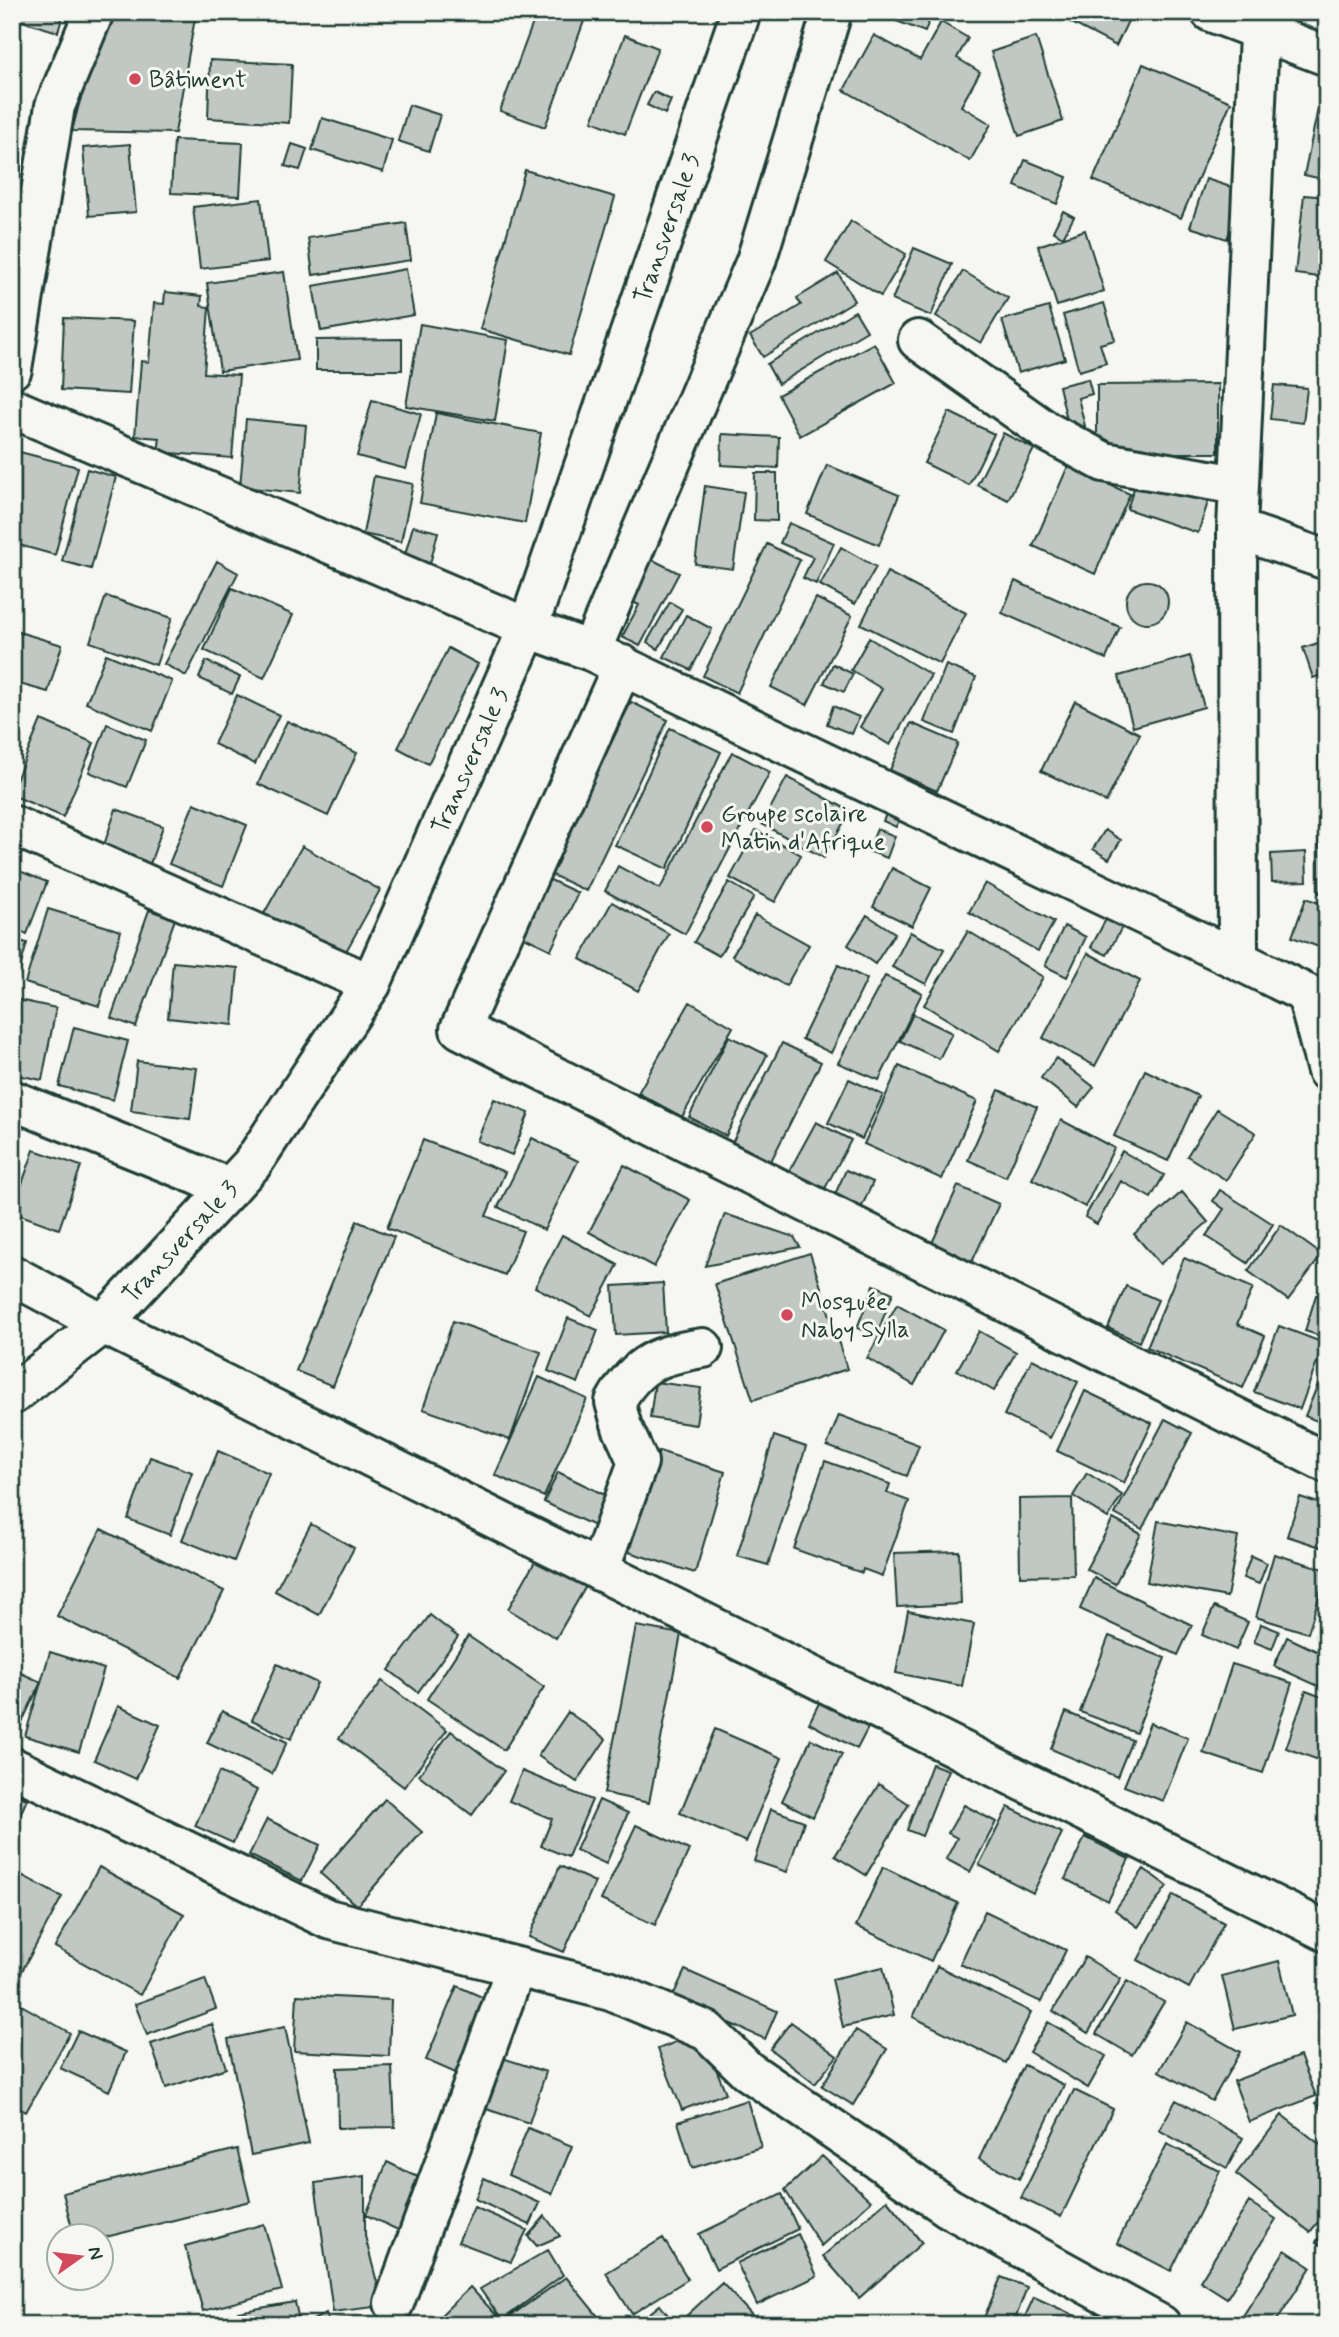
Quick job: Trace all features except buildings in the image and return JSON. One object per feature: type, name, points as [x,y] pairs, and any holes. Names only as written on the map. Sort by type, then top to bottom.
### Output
[{"type":"street","points":[[12,369],[55,106],[94,12]]},
{"type":"street","name":"Transversale 3","points":[[12,1395],[103,1324],[252,1164],[371,984],[528,628],[741,12]]},
{"type":"street","points":[[832,12],[756,261],[607,658],[460,1029],[1327,1463]]},
{"type":"street","points":[[1210,12],[1259,21],[1327,56]]},
{"type":"street","points":[[1238,960],[1237,529],[1259,21]]},
{"type":"street","points":[[918,340],[1046,431],[1104,463],[1238,485]]},
{"type":"street","points":[[12,408],[528,628],[607,658],[1238,960],[1317,1000],[1327,1071]]},
{"type":"street","points":[[1237,529],[1327,560]]},
{"type":"street","points":[[12,825],[371,984]]},
{"type":"street","points":[[12,1100],[230,1188]]},
{"type":"street","points":[[12,1275],[103,1324],[1327,1932]]},
{"type":"street","points":[[600,1571],[638,1462],[622,1427],[615,1402],[628,1379],[665,1354],[704,1348]]},
{"type":"street","points":[[12,1767],[328,1919],[611,1991],[708,2031],[748,2071],[949,2208],[1161,2325]]},
{"type":"street","points":[[394,2303],[516,1967]]},
{"type":"place","name":"Bâtiment","points":[[135,79]]},
{"type":"place","name":"Groupe scolaire Matin d'Afrique","points":[[707,827]]},
{"type":"place","name":"Mosquée Naby Sylla","points":[[787,1315]]}]
